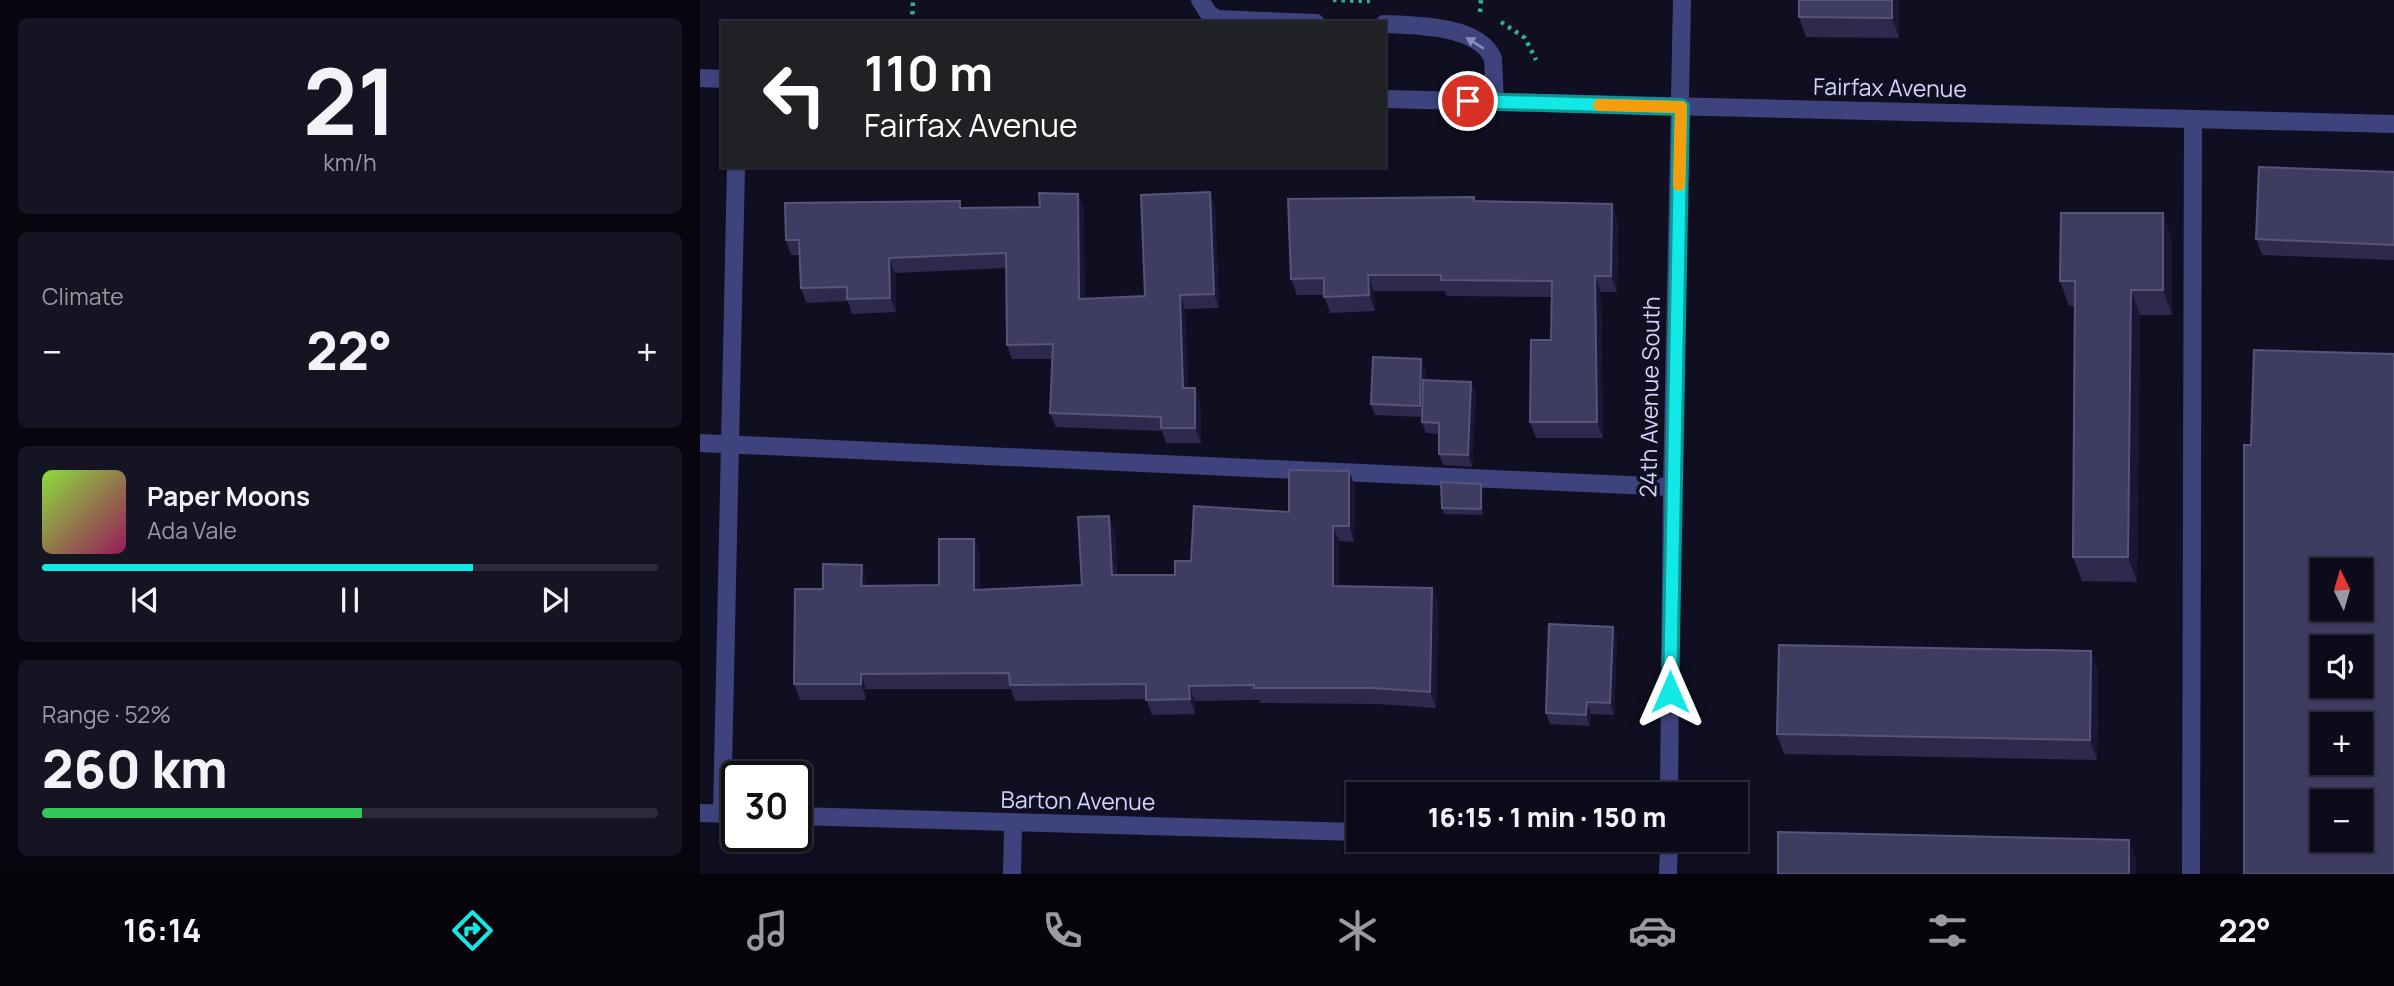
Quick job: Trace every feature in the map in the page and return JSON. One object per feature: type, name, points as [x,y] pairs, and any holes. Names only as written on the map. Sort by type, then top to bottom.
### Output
[{"type":"street","points":[[1200,0],[1209,14],[1217,19],[1266,21]]},
{"type":"street","name":"24th Avenue South","points":[[1669,782],[1682,0]]},
{"type":"street","points":[[1386,24],[1449,28],[1476,43],[1493,59],[1495,102]]},
{"type":"street","points":[[700,78],[721,79]]},
{"type":"street","name":"Fairfax Avenue","points":[[1386,99],[2394,124]]},
{"type":"street","points":[[2190,874],[2193,119]]},
{"type":"street","points":[[729,761],[730,444],[736,168]]},
{"type":"street","points":[[700,443],[1672,486]]},
{"type":"street","points":[[700,813],[721,814]]},
{"type":"street","name":"Barton Avenue","points":[[812,817],[1013,825],[1346,832]]},
{"type":"street","points":[[1012,874],[1013,825]]},
{"type":"street","points":[[1668,874],[1669,852]]},
{"type":"path","points":[[912,21],[913,0]]},
{"type":"path","points":[[1480,0],[1480,12]]},
{"type":"building","points":[[1799,0],[1892,0],[1892,18],[1799,17]]},
{"type":"building","points":[[2259,167],[2394,172],[2394,245],[2256,239]]},
{"type":"building","points":[[1210,192],[1214,294],[1180,295],[1183,388],[1195,388],[1195,428],[1161,428],[1161,417],[1050,413],[1053,344],[1007,345],[1006,253],[889,258],[890,298],[847,299],[847,287],[801,288],[799,240],[786,240],[785,203],[960,201],[960,208],[1040,207],[1039,193],[1078,194],[1079,299],[1145,296],[1141,195]]},
{"type":"building","points":[[1474,197],[1474,201],[1612,204],[1611,276],[1595,276],[1597,422],[1530,422],[1531,340],[1551,340],[1552,281],[1441,280],[1441,275],[1368,275],[1369,295],[1324,297],[1324,278],[1291,279],[1288,199]]},
{"type":"building","points":[[2061,213],[2163,213],[2163,290],[2131,290],[2128,557],[2073,557],[2075,281],[2060,281]]},
{"type":"building","points":[[2254,350],[2394,354],[2394,874],[2244,874],[2244,445],[2251,445]]},
{"type":"building","points":[[1373,357],[1421,359],[1420,406],[1371,404]]},
{"type":"building","points":[[1423,380],[1471,382],[1468,455],[1439,454],[1439,423],[1422,422]]},
{"type":"building","points":[[1289,470],[1349,471],[1349,526],[1333,526],[1333,586],[1432,588],[1430,692],[1372,688],[1254,688],[1254,685],[1189,686],[1190,699],[1146,700],[1146,684],[1010,685],[1009,673],[861,674],[861,684],[794,684],[795,589],[823,589],[823,564],[862,565],[861,586],[939,585],[939,539],[974,539],[974,590],[1082,585],[1078,517],[1109,516],[1112,575],[1175,575],[1175,561],[1191,561],[1194,506],[1289,512]]},
{"type":"building","points":[[1441,482],[1481,484],[1481,509],[1442,508]]},
{"type":"building","points":[[1549,624],[1613,627],[1610,703],[1587,702],[1586,715],[1546,713]]},
{"type":"building","points":[[1779,645],[2091,651],[2090,740],[1777,734]]},
{"type":"building","points":[[1778,832],[2129,840],[2129,874],[1778,874]]},
{"type":"slow traffic","points":[[1599,105],[1681,107],[1679,185]]},
{"type":"route","points":[[1468,101],[1681,107],[1670,692]]}]
